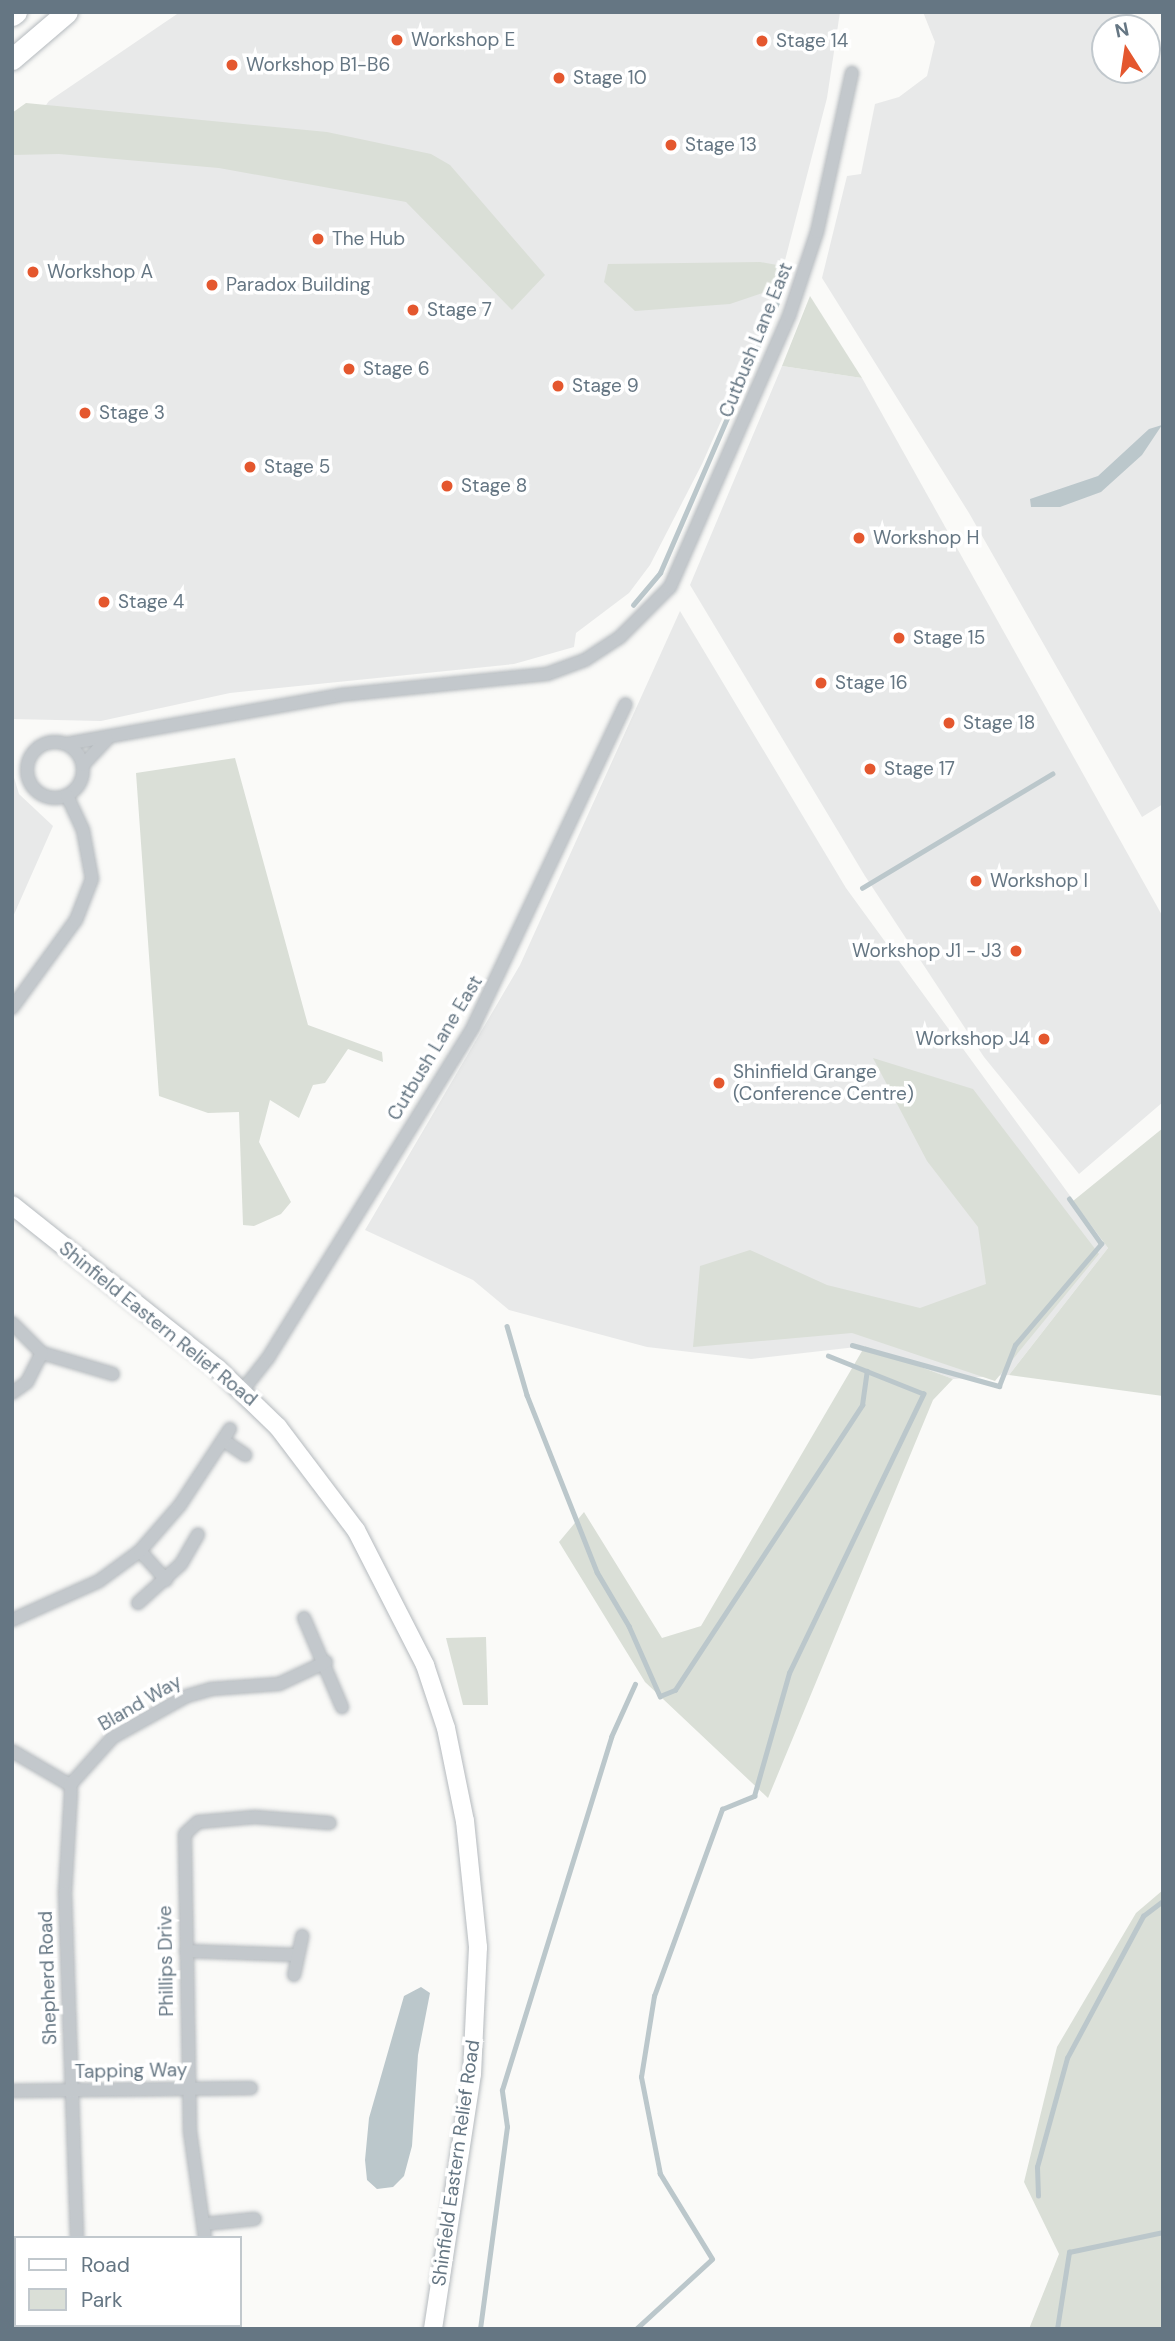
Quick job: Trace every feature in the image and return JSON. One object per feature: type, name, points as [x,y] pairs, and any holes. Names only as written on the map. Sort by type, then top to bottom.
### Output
[{"type":"highway","points":[[12,59],[67,12]]},
{"type":"main road","name":"Shinfield Eastern Relief Road","points":[[12,1205],[242,1391],[322,1479],[356,1530],[425,1665],[453,1760],[475,1889],[478,1968],[471,2074],[433,2329]]},
{"type":"street","name":"Cutbush Lane East","points":[[66,744],[107,739],[340,695],[547,674],[585,660],[655,606],[673,580],[789,316],[817,232],[852,73]]},
{"type":"street","name":"Cutbush Lane East","points":[[242,1391],[268,1358],[473,1027],[626,704]]},
{"type":"street","points":[[83,765],[66,744],[38,747],[28,761],[27,775],[33,788],[46,797],[67,796],[80,783],[83,765],[107,739]]},
{"type":"street","points":[[12,1008],[76,920],[92,879],[83,830],[67,796]]},
{"type":"street","points":[[12,1323],[42,1353],[113,1374]]},
{"type":"street","points":[[12,1393],[27,1382],[42,1353]]},
{"type":"street","points":[[12,1620],[100,1581],[140,1551],[180,1505],[227,1434],[245,1455]]},
{"type":"street","points":[[138,1604],[166,1580],[198,1535]]},
{"type":"street","points":[[140,1551],[166,1580]]},
{"type":"street","points":[[304,1618],[326,1662],[342,1707]]},
{"type":"street","name":"Bland Way","points":[[70,1785],[113,1737],[187,1696],[211,1689],[279,1684],[326,1662]]},
{"type":"street","points":[[12,1751],[70,1785]]},
{"type":"street","name":"Shepherd Road","points":[[70,1785],[65,1893],[70,2091],[78,2236]]},
{"type":"street","name":"Phillips Drive","points":[[205,2236],[190,2131],[185,1834],[189,1826],[198,1822],[283,1816],[331,1823]]},
{"type":"street","points":[[294,1975],[302,1936]]},
{"type":"street","points":[[186,1951],[296,1955]]},
{"type":"street","name":"Tapping Way","points":[[12,2091],[251,2088]]},
{"type":"street","points":[[204,2224],[255,2219]]},
{"type":"shaded area","points":[[180,12],[840,12],[827,98],[775,299],[702,464],[650,565],[629,593],[576,633],[574,647],[514,664],[230,693],[101,721],[12,719],[12,151],[49,101]]},
{"type":"shaded area","points":[[923,12],[1128,12],[1130,14],[1091,14],[1091,84],[1161,84],[1161,56],[1163,59],[1163,804],[1142,817],[969,513],[822,278],[847,176],[861,174],[875,104],[899,97],[927,76],[935,42]]},
{"type":"shaded area","points":[[782,366],[862,378],[1163,917],[1163,1102],[1079,1174],[984,1057],[865,876],[690,585]]},
{"type":"shaded area","points":[[1162,425],[1142,455],[1101,492],[1060,507],[1031,507],[1030,499],[1098,476],[1149,429]]},
{"type":"shaded area","name":"Shinfield Grange (Conference Centre)","points":[[680,611],[846,888],[1108,1248],[1009,1375],[953,1379],[865,1346],[751,1359],[647,1347],[509,1310],[473,1280],[365,1230],[520,965]]},
{"type":"shaded area","points":[[12,771],[19,794],[53,826],[12,919]]},
{"type":"shaded area","points":[[421,1987],[430,1993],[418,2055],[412,2146],[404,2176],[393,2187],[377,2189],[367,2180],[365,2160],[369,2118],[404,1996]]},
{"type":"green space","points":[[26,103],[327,132],[431,154],[450,165],[545,275],[512,310],[406,202],[219,168],[59,154],[12,155],[12,113]]},
{"type":"green space","points":[[760,262],[788,267],[780,287],[730,304],[635,311],[604,282],[608,264]]},
{"type":"green space","points":[[810,296],[862,378],[782,366]]},
{"type":"green space","points":[[235,758],[308,1025],[382,1052],[383,1062],[348,1049],[325,1083],[313,1085],[299,1118],[270,1100],[259,1142],[291,1202],[281,1214],[254,1226],[243,1225],[239,1112],[208,1113],[159,1096],[136,773]]},
{"type":"green space","points":[[873,1058],[973,1089],[1099,1254],[995,1381],[852,1333],[693,1347],[700,1266],[750,1250],[827,1285],[920,1308],[986,1284],[978,1227],[927,1161]]},
{"type":"green space","points":[[1163,1128],[1163,1396],[1009,1375],[1108,1248],[1073,1201]]},
{"type":"green space","points":[[865,1346],[953,1379],[933,1400],[768,1798],[645,1682],[559,1542],[584,1512],[662,1638],[701,1626]]},
{"type":"green space","points":[[486,1637],[488,1705],[463,1705],[446,1638]]},
{"type":"green space","points":[[1163,1890],[1163,2329],[1029,2329],[1059,2254],[1024,2182],[1057,2047],[1136,1913]]},
{"type":"waterway","points":[[633,605],[660,573],[782,291]]},
{"type":"waterway","points":[[862,888],[1052,774]]},
{"type":"waterway","points":[[852,1345],[999,1386],[1015,1345],[1101,1244],[1069,1199]]},
{"type":"waterway","points":[[507,1326],[527,1395],[597,1572],[629,1626],[660,1696],[675,1690],[862,1405],[867,1371]]},
{"type":"waterway","points":[[636,2329],[712,2259],[660,2174],[641,2077],[654,1996],[722,1809],[754,1796],[789,1673],[923,1394],[828,1356]]},
{"type":"waterway","points":[[480,2329],[507,2127],[502,2090],[611,1737],[635,1684]]},
{"type":"waterway","points":[[1038,2196],[1037,2167],[1067,2058],[1143,1916],[1163,1901]]},
{"type":"waterway","points":[[1057,2329],[1069,2252],[1163,2232]]},
{"type":"place","name":"Workshop E","points":[[397,40]]},
{"type":"place","name":"Stage 14","points":[[762,41]]},
{"type":"place","name":"Workshop B1-B6","points":[[232,65]]},
{"type":"place","name":"Stage 10","points":[[559,78]]},
{"type":"place","name":"Stage 13","points":[[671,145]]},
{"type":"place","name":"The Hub","points":[[318,239]]},
{"type":"place","name":"Workshop A","points":[[33,272]]},
{"type":"place","name":"Paradox Building","points":[[212,285]]},
{"type":"place","name":"Stage 7","points":[[413,310]]},
{"type":"place","name":"Stage 6","points":[[349,369]]},
{"type":"place","name":"Stage 9","points":[[558,386]]},
{"type":"place","name":"Stage 3","points":[[85,413]]},
{"type":"place","name":"Stage 5","points":[[250,467]]},
{"type":"place","name":"Stage 8","points":[[447,486]]},
{"type":"place","name":"Workshop H","points":[[859,538]]},
{"type":"place","name":"Stage 4","points":[[104,602]]},
{"type":"place","name":"Stage 15","points":[[899,638]]},
{"type":"place","name":"Stage 16","points":[[821,683]]},
{"type":"place","name":"Stage 18","points":[[949,723]]},
{"type":"place","name":"Stage 17","points":[[870,769]]},
{"type":"place","name":"Workshop I","points":[[976,881]]},
{"type":"place","name":"Workshop J1 - J3","points":[[1016,951]]},
{"type":"place","name":"Workshop J4","points":[[1044,1039]]},
{"type":"place","name":"Shinfield Grange (Conference Centre)","points":[[719,1083]]}]
